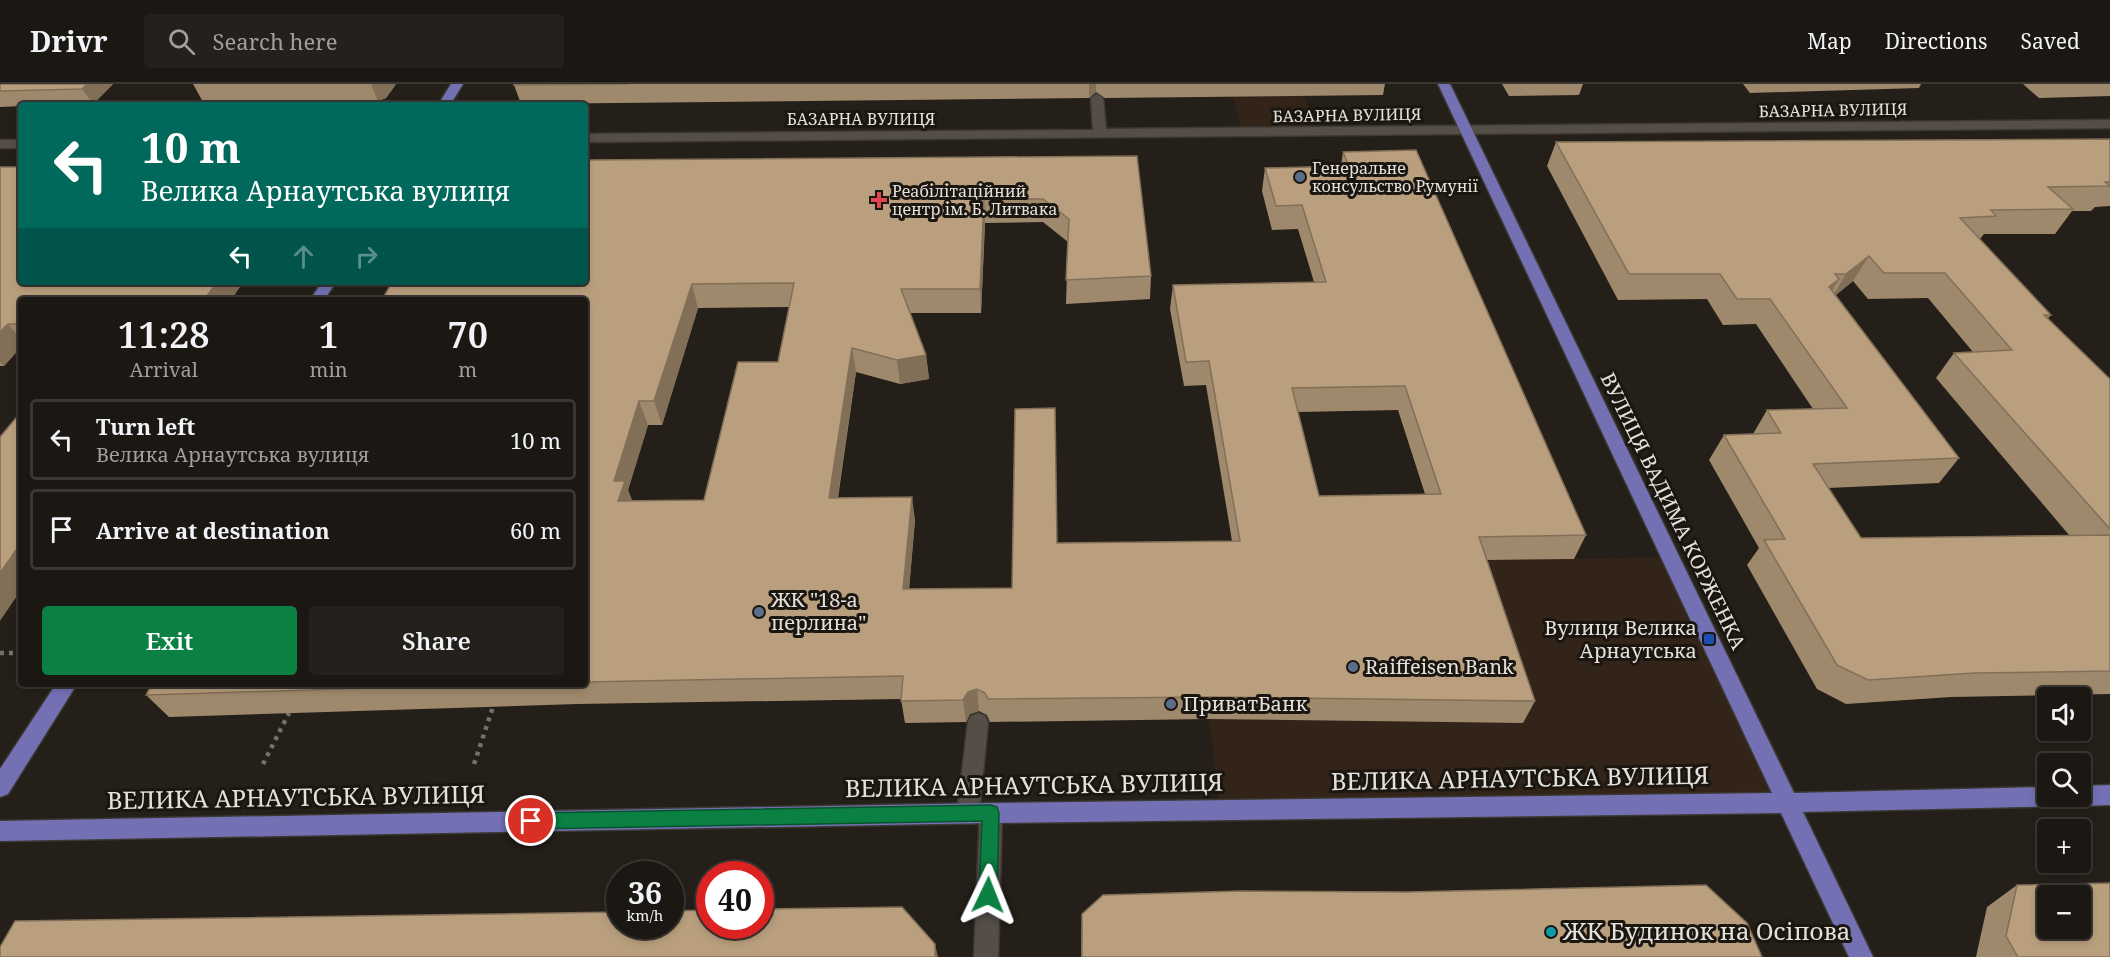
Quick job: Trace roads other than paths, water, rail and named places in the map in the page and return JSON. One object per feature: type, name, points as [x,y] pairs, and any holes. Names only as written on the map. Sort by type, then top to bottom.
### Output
[{"type":"main road","points":[[446,102],[458,84]]},
{"type":"main road","name":"ВУЛИЦЯ ВАДИМА КОРЖЕНКА","points":[[1444,84],[1861,957]]},
{"type":"main road","points":[[0,787],[65,687]]},
{"type":"main road","points":[[2091,796],[2110,795]]},
{"type":"main road","name":"ВЕЛИКА АРНАУТСЬКА ВУЛИЦЯ","points":[[0,831],[991,813],[1788,803],[2037,797]]},
{"type":"street","points":[[1097,98],[1100,134]]},
{"type":"street","name":"БАЗАРНА ВУЛИЦЯ","points":[[588,138],[2110,124]]},
{"type":"street","points":[[0,144],[18,144]]},
{"type":"street","points":[[968,814],[978,722]]},
{"type":"street","points":[[986,957],[991,813]]},
{"type":"place","name":"Генеральне консульство Румунії","points":[[1300,177]]},
{"type":"place","name":"Реабілітаційний центр ім. Б. Литвака","points":[[879,200]]},
{"type":"place","name":"ЖК \"18-а перлина\"","points":[[759,612]]},
{"type":"place","name":"Вулиця Велика Арнаутська","points":[[1709,639]]},
{"type":"place","name":"Raiffeisen Bank","points":[[1353,667]]},
{"type":"place","name":"ПриватБанк","points":[[1171,704]]},
{"type":"place","name":"ЖК Будинок на Осіпова","points":[[1551,932]]}]
